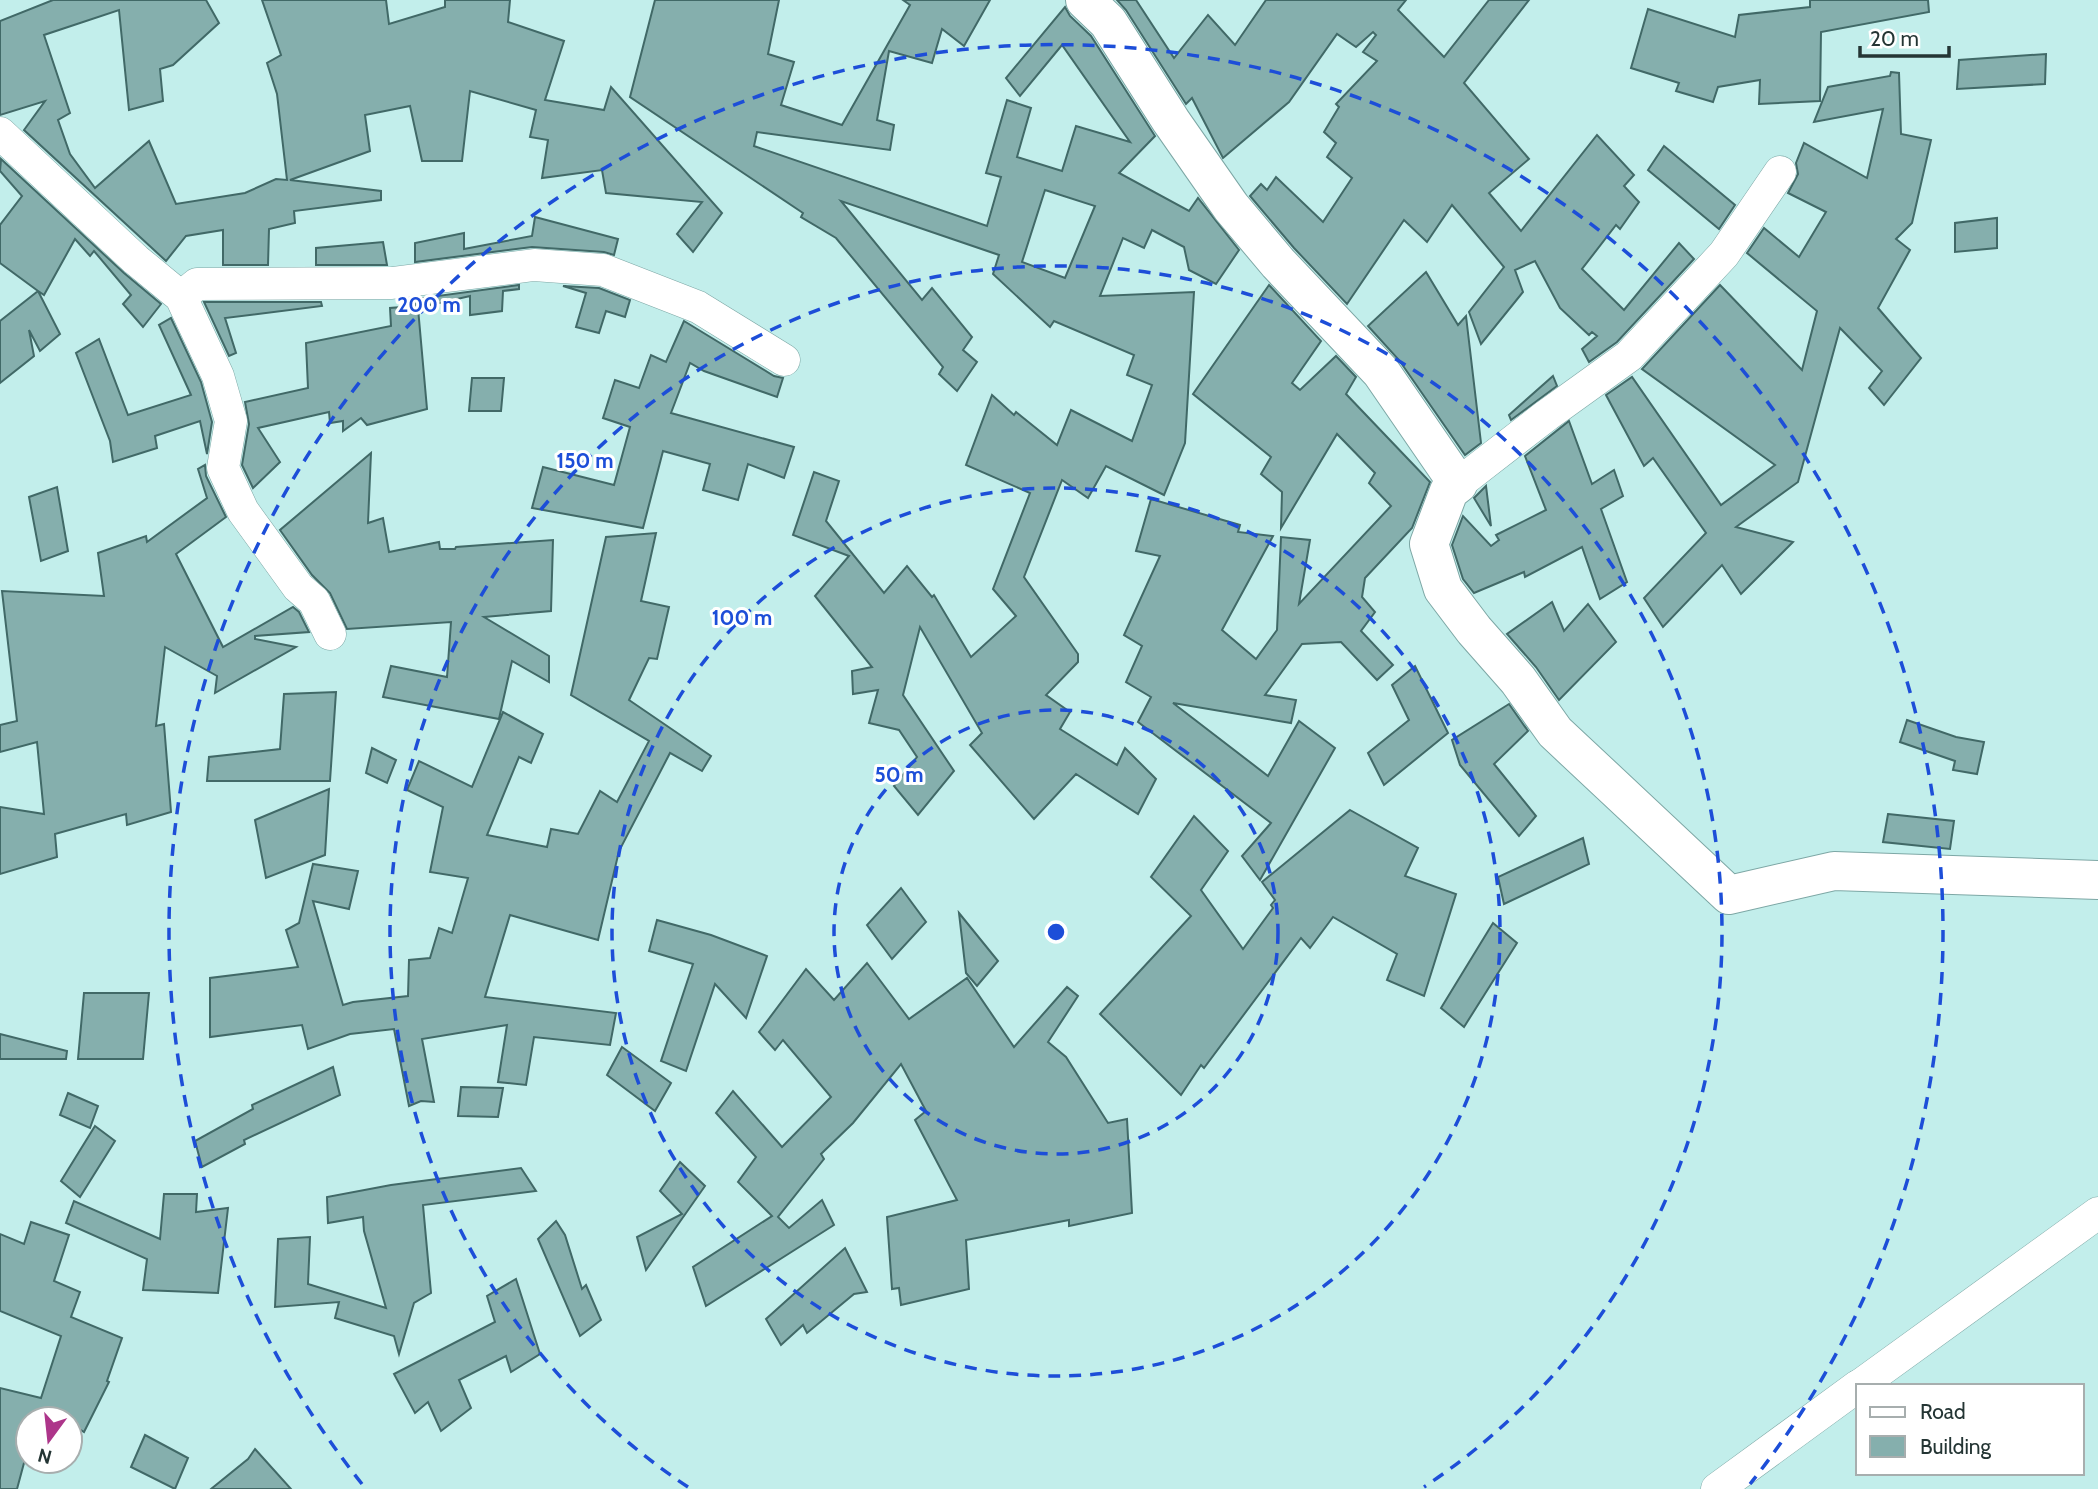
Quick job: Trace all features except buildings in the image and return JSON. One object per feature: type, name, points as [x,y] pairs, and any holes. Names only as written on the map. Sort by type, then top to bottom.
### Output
[{"type":"street","points":[[1085,0],[1108,22],[1171,121],[1231,207],[1278,263],[1381,372],[1458,484]]},
{"type":"street","points":[[0,133],[136,260],[181,297],[218,376],[231,421],[223,468],[243,511],[298,587],[314,601],[330,634]]},
{"type":"street","points":[[1780,172],[1724,254],[1629,356],[1449,491],[1429,544],[1443,589],[1474,630],[1518,680],[1555,732],[1729,895],[1835,871],[2098,880]]},
{"type":"street","points":[[181,297],[197,284],[391,283],[534,265],[603,270],[698,307],[784,360]]},
{"type":"street","points":[[1862,1384],[2098,1213]]},
{"type":"street","points":[[1717,1489],[1856,1388]]}]
